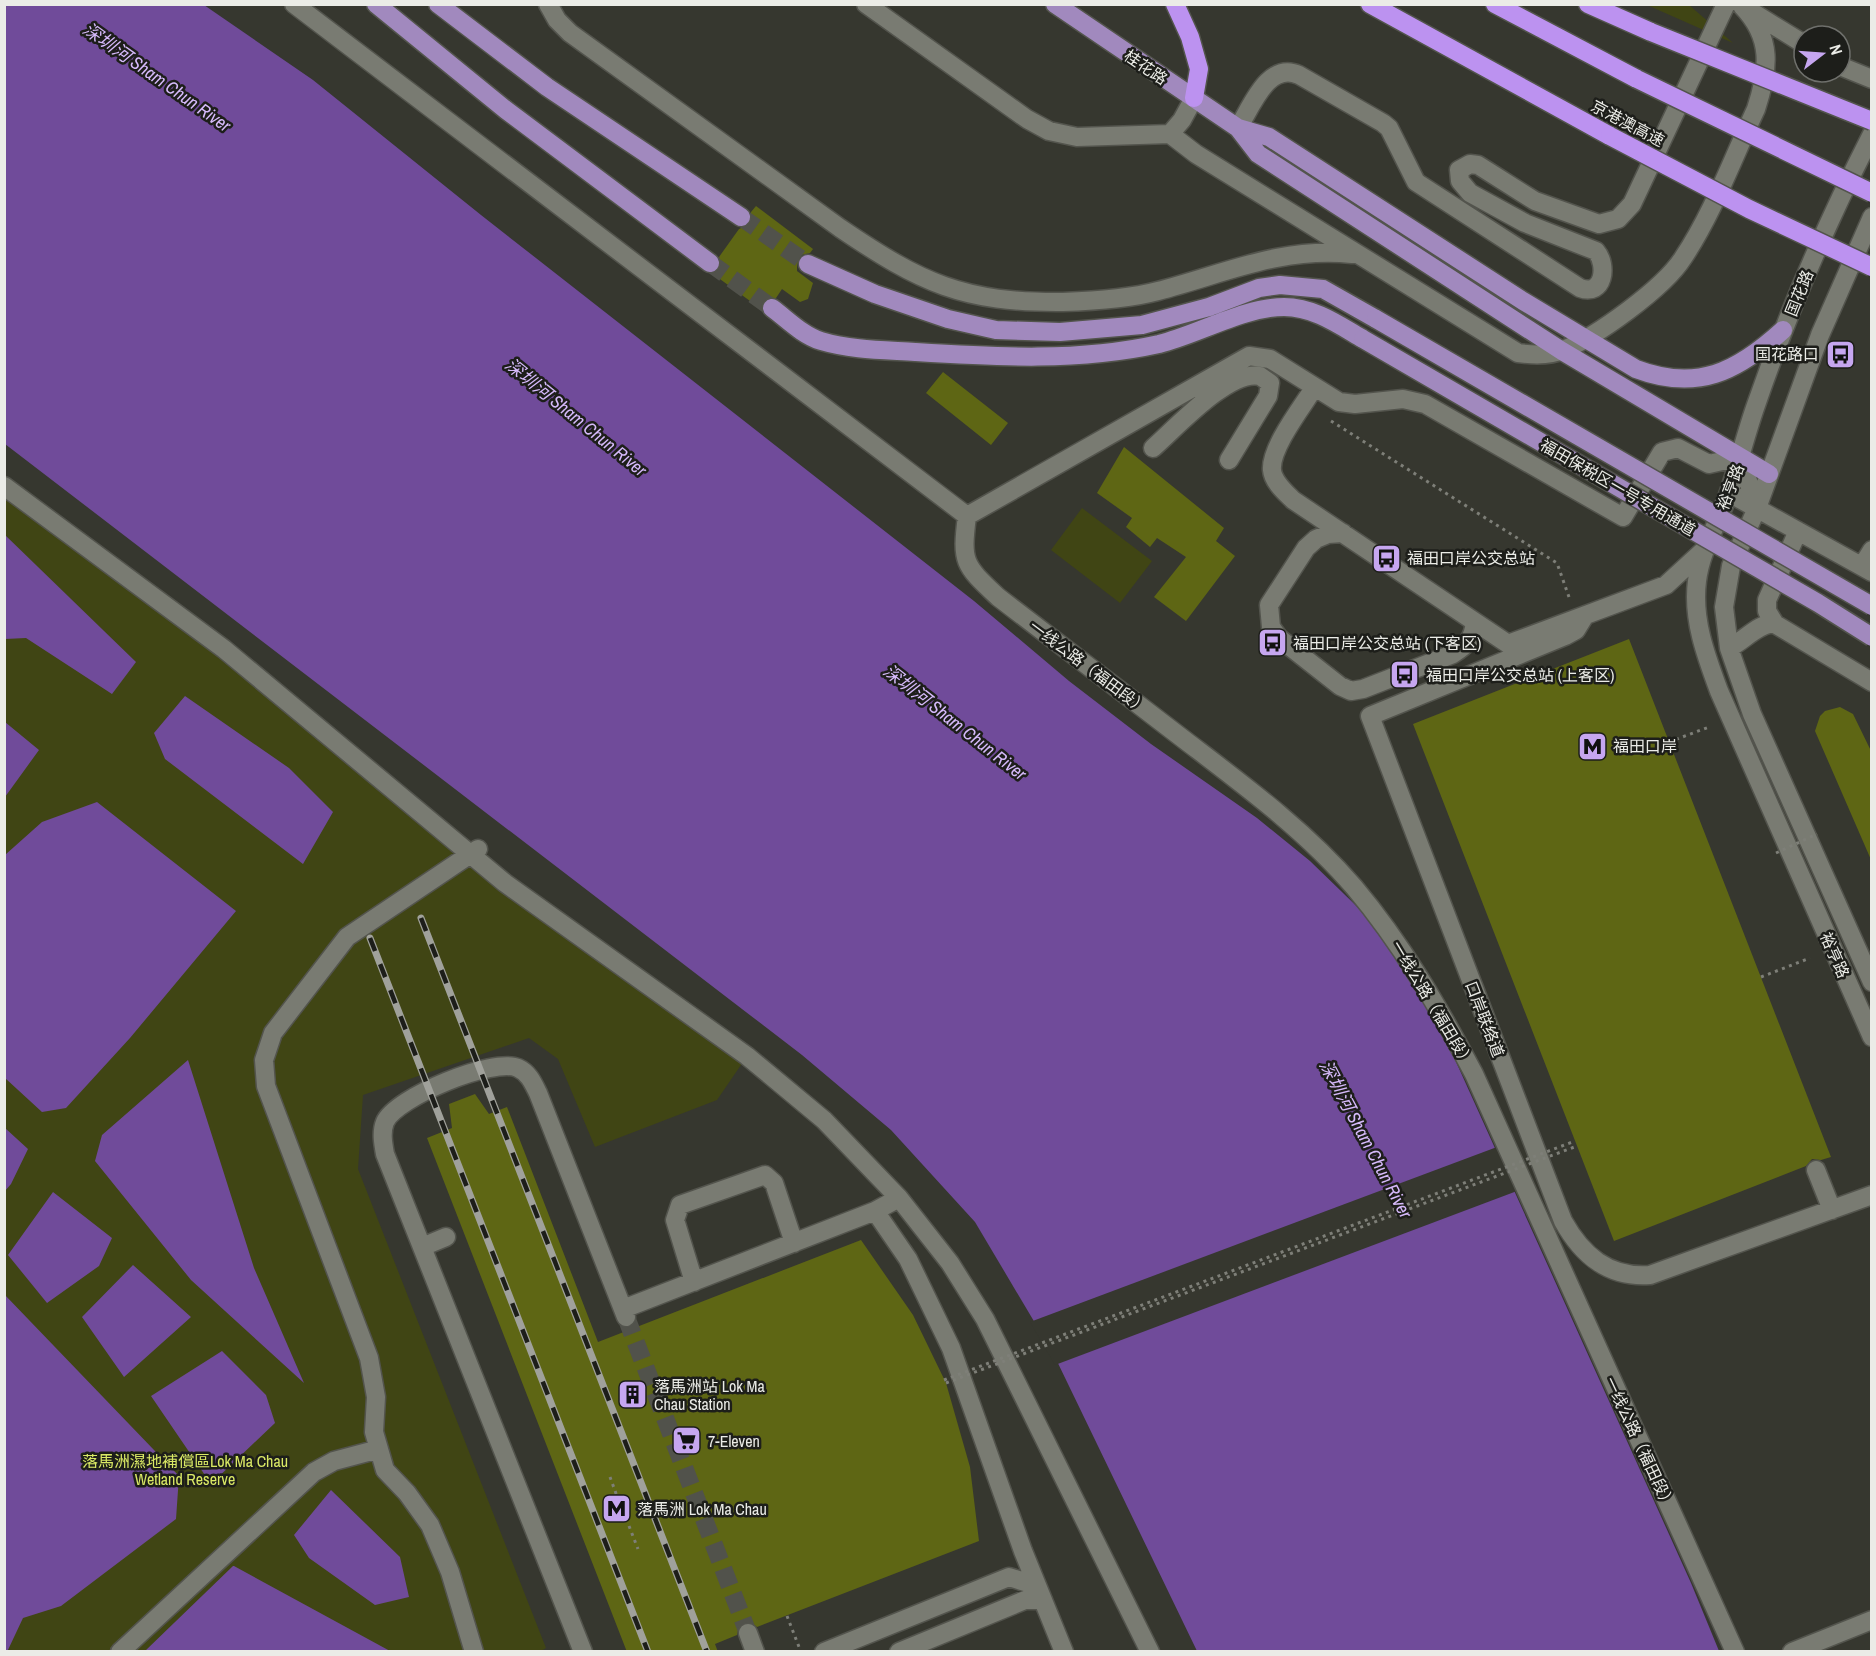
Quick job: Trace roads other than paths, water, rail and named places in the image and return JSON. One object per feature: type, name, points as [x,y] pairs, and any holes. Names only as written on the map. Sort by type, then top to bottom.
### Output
[{"type":"highway","points":[[1175,4],[1190,37],[1199,69],[1194,98]]},
{"type":"highway","name":"京港澳高速","points":[[1370,4],[1610,136],[1749,208],[1872,267]]},
{"type":"highway","points":[[1495,4],[1637,79],[1872,193]]},
{"type":"highway","points":[[1588,4],[1872,121]]},
{"type":"main road","points":[[376,4],[506,110],[710,263]]},
{"type":"main road","points":[[438,4],[547,87],[741,217]]},
{"type":"main road","name":"桂花路","points":[[1055,4],[1238,128]]},
{"type":"main road","points":[[1238,128],[1269,137],[1585,339],[1636,369],[1653,375],[1685,380],[1714,376],[1735,366],[1783,330]]},
{"type":"main road","points":[[1238,128],[1258,154],[1562,351],[1769,474]]},
{"type":"main road","name":"福田保税区一号专用通道","points":[[808,264],[874,294],[948,319],[996,330],[1060,332],[1142,325],[1209,307],[1259,288],[1280,285],[1323,290],[1872,606]]},
{"type":"main road","name":"福田保税区一号专用通道","points":[[772,308],[819,340],[874,349],[992,357],[1052,357],[1124,350],[1180,338],[1266,309],[1284,307],[1300,309],[1327,318],[1818,603],[1872,637]]},
{"type":"street","points":[[294,4],[967,516],[1249,356],[1270,359],[1339,402],[1355,404],[1402,399],[1425,404],[1623,518],[1662,452],[1678,448],[1709,464],[1740,457]]},
{"type":"street","points":[[548,4],[557,20],[570,33],[840,228],[881,256],[929,282],[959,293],[1013,302],[1090,301],[1155,292],[1256,261],[1299,253],[1357,255]]},
{"type":"street","points":[[866,4],[1028,118],[1049,130],[1077,137],[1170,134],[1196,154],[1357,255],[1518,353],[1533,355],[1562,351],[1585,339],[1669,275],[1682,260],[1756,109],[1766,71],[1761,31],[1736,5]]},
{"type":"street","points":[[1736,5],[1792,37]]},
{"type":"street","points":[[1238,128],[1270,77],[1284,71],[1299,75],[1389,128],[1416,182],[1580,288],[1592,289],[1598,286],[1604,275],[1600,256],[1596,251],[1525,223],[1470,193],[1460,181],[1459,170],[1464,166],[1478,165],[1542,203],[1599,224],[1618,219],[1632,204],[1736,5]]},
{"type":"street","points":[[1852,71],[1872,79]]},
{"type":"street","points":[[1170,134],[1182,120],[1194,98]]},
{"type":"street","name":"国花路","points":[[1740,457],[1754,408],[1783,330],[1822,236],[1872,134]]},
{"type":"street","points":[[1757,508],[1820,335],[1872,217]]},
{"type":"street","points":[[1153,448],[1220,389],[1237,380],[1260,376],[1270,383],[1268,396],[1229,459]]},
{"type":"street","points":[[1314,388],[1274,452],[1272,471],[1279,486],[1293,500],[1508,645],[1666,585],[1703,551]]},
{"type":"street","name":"裕亨路","points":[[1740,457],[1729,493],[1703,551],[1696,582],[1698,626],[1710,666],[1872,1037]]},
{"type":"street","name":"裕亨路","points":[[1740,457],[1757,508],[1731,566],[1724,607],[1729,648],[1752,714],[1872,982]]},
{"type":"street","points":[[4,486],[224,649],[475,852],[505,883],[747,1056],[824,1120],[899,1198],[950,1263],[985,1319],[1150,1652]]},
{"type":"street","points":[[1729,493],[1867,569],[1872,550]]},
{"type":"street","name":"一线公路（福田段）","points":[[967,516],[964,558],[973,574],[998,597],[1251,791],[1302,835],[1353,886],[1396,939],[1445,1019],[1474,1074],[1550,1248],[1735,1652]]},
{"type":"street","points":[[1798,531],[1767,600],[1767,611],[1775,624],[1871,680]]},
{"type":"street","points":[[1343,533],[1328,534],[1316,539],[1306,548],[1269,605],[1271,627],[1279,638],[1340,686],[1351,691],[1363,689],[1453,654],[1466,646],[1473,636],[1475,622]]},
{"type":"street","name":"口岸联络道","points":[[1584,617],[1576,630],[1564,636],[1370,716],[1556,1206],[1578,1246],[1598,1264],[1624,1274],[1637,1276],[1664,1272],[1872,1194]]},
{"type":"street","points":[[1729,648],[1744,641],[1764,625],[1775,624]]},
{"type":"street","points":[[474,1652],[441,1548],[430,1525],[408,1492],[385,1470],[374,1432],[376,1397],[369,1358],[266,1086],[264,1060],[273,1033],[346,937],[475,852]]},
{"type":"street","points":[[583,1652],[385,1154],[382,1140],[386,1120],[393,1110],[414,1096],[488,1067],[510,1066],[519,1068],[527,1074],[538,1093],[624,1313],[694,1282],[875,1212],[899,1198]]},
{"type":"street","points":[[1816,1170],[1832,1209]]},
{"type":"street","points":[[694,1282],[675,1220],[680,1205],[765,1175],[774,1183],[794,1243]]},
{"type":"street","points":[[875,1212],[908,1258],[951,1348],[1064,1652]]},
{"type":"street","points":[[422,1247],[446,1237]]},
{"type":"street","points":[[120,1652],[314,1472],[334,1461],[379,1449]]},
{"type":"street","points":[[824,1652],[1009,1577],[1028,1583],[1043,1600]]},
{"type":"street","points":[[899,1652],[1025,1600],[1043,1600]]},
{"type":"street","points":[[1792,1652],[1872,1620]]},
{"type":"street","points":[[748,1633],[755,1652]]},
{"type":"water","name":"深圳河 Sham Chun River","points":[[4,5],[204,5],[313,80],[481,215],[974,601],[1069,681],[1151,744],[1257,818],[1310,861],[1376,925],[1443,1033],[1691,1583],[1719,1651],[1197,1651],[1054,1355],[975,1222],[891,1130],[802,1055],[5,444]]},
{"type":"water","points":[[4,534],[136,662],[112,694],[26,638],[5,639]]},
{"type":"water","points":[[185,696],[289,768],[333,812],[303,864],[165,759],[154,733]]},
{"type":"water","points":[[5,722],[39,750],[5,797]]},
{"type":"water","points":[[97,802],[236,911],[130,1038],[66,1108],[42,1112],[5,1078],[5,855],[42,822]]},
{"type":"water","points":[[188,1060],[254,1268],[304,1383],[191,1280],[95,1161],[102,1135]]},
{"type":"water","points":[[5,1128],[28,1149],[11,1184],[5,1191]]},
{"type":"water","points":[[53,1192],[112,1238],[99,1266],[47,1303],[8,1255]]},
{"type":"water","points":[[133,1265],[191,1317],[124,1377],[82,1317]]},
{"type":"water","points":[[4,1294],[179,1476],[176,1519],[61,1606],[23,1618],[7,1652],[4,1651]]},
{"type":"water","points":[[222,1351],[266,1395],[275,1423],[211,1484],[151,1396]]},
{"type":"water","points":[[331,1490],[400,1557],[409,1597],[375,1605],[309,1558],[294,1535]]},
{"type":"water","points":[[234,1566],[390,1651],[145,1651]]},
{"type":"tunnel","points":[[741,217],[808,264]]},
{"type":"tunnel","points":[[710,263],[772,308]]},
{"type":"tunnel","points":[[626,1317],[748,1633]]},
{"type":"railway","points":[[421,918],[707,1652]]},
{"type":"railway","points":[[370,938],[648,1652]]},
{"type":"place","name":"国花路口","points":[[1840,354]]},
{"type":"place","name":"福田口岸公交总站","points":[[1386,558]]},
{"type":"place","name":"福田口岸公交总站 (下客区)","points":[[1272,643]]},
{"type":"place","name":"福田口岸公交总站 (上客区)","points":[[1405,675]]},
{"type":"place","name":"福田口岸","points":[[1592,746]]},
{"type":"place","name":"落馬洲站 Lok Ma Chau Station","points":[[633,1395]]},
{"type":"place","name":"7-Eleven","points":[[687,1441]]},
{"type":"place","name":"落馬洲 Lok Ma Chau","points":[[616,1509]]},
{"type":"park label","name":"落馬洲濕地補償區Lok Ma Chau Wetland Reserve","points":[[185,1470]]}]
